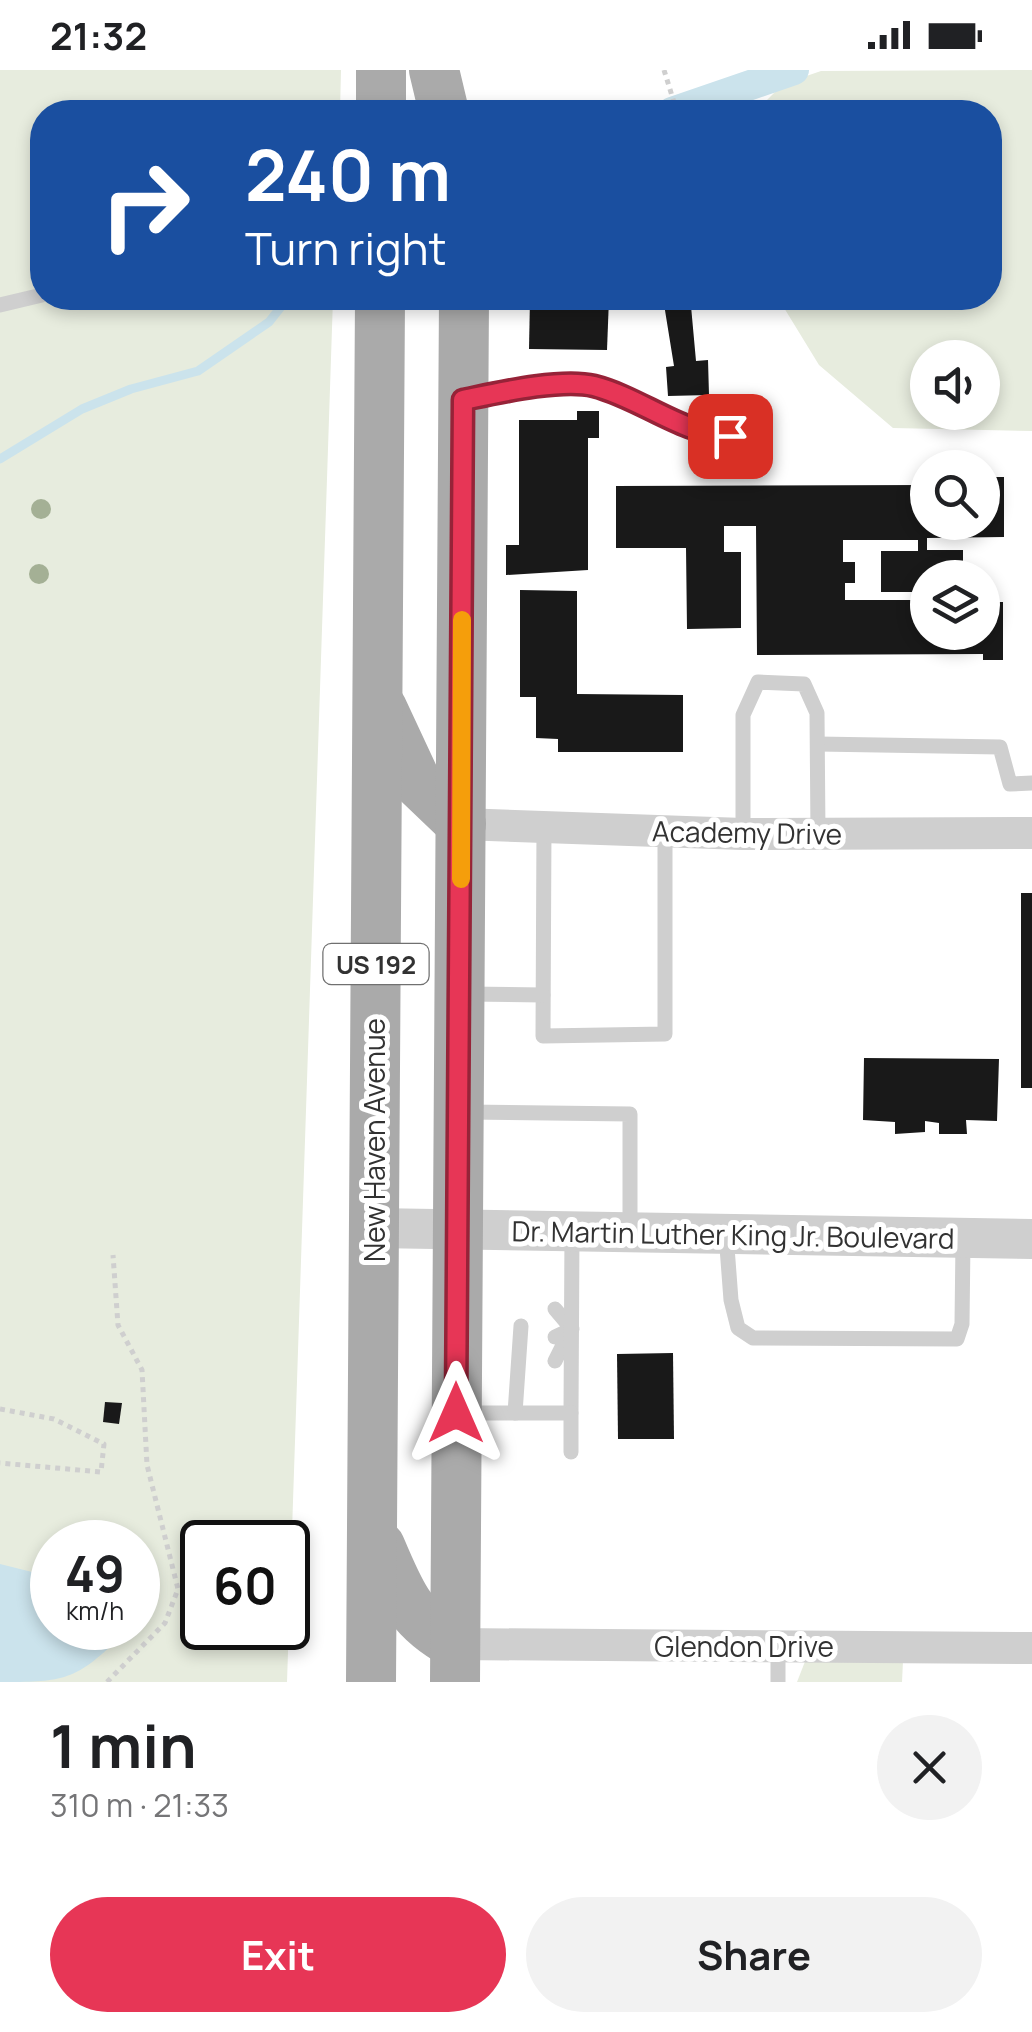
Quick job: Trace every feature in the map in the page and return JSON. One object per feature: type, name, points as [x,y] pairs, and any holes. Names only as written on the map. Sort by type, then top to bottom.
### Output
[{"type":"main road","points":[[381,70],[381,100]]},
{"type":"main road","points":[[434,70],[441,100]]},
{"type":"main road","points":[[464,70],[464,100]]},
{"type":"main road","name":"New Haven Avenue","points":[[371,1682],[380,310]]},
{"type":"main road","points":[[441,310],[440,348],[463,453]]},
{"type":"main road","name":"US 192","points":[[455,1663],[464,310]]},
{"type":"main road","points":[[377,700],[416,781],[461,824]]},
{"type":"main road","points":[[372,1528],[407,1606],[455,1663]]},
{"type":"street","name":"Academy Drive","points":[[461,824],[743,834],[1032,833]]},
{"type":"street","name":"Dr. Martin Luther King Jr. Boulevard","points":[[374,1228],[1032,1240]]},
{"type":"street","name":"Glendon Drive","points":[[455,1663],[778,1646],[1032,1648]]},
{"type":"lane","points":[[0,305],[30,298]]},
{"type":"lane","points":[[463,400],[590,385],[641,403],[702,435],[730,436]]},
{"type":"lane","points":[[743,834],[743,715],[758,682],[804,684],[817,713],[818,834]]},
{"type":"lane","points":[[818,744],[1000,747],[1010,784],[1032,784]]},
{"type":"lane","points":[[544,826],[544,1036],[665,1034],[664,831]]},
{"type":"lane","points":[[460,994],[543,995]]},
{"type":"lane","points":[[458,1112],[630,1114],[630,1232]]},
{"type":"lane","points":[[571,1452],[572,1232]]},
{"type":"lane","points":[[726,1234],[731,1300],[738,1328],[753,1338],[957,1340],[962,1324],[963,1238]]},
{"type":"lane","points":[[555,1309],[572,1329]]},
{"type":"lane","points":[[515,1413],[521,1326]]},
{"type":"lane","points":[[555,1336],[572,1329]]},
{"type":"lane","points":[[555,1361],[572,1329]]},
{"type":"lane","points":[[456,1413],[571,1413]]},
{"type":"lane","points":[[778,1646],[778,1682]]},
{"type":"path","points":[[664,70],[673,100]]},
{"type":"path","points":[[108,1682],[166,1623],[178,1589],[147,1465],[142,1370],[118,1325],[113,1255]]},
{"type":"path","points":[[0,1409],[54,1418],[104,1444],[101,1472],[0,1464]]},
{"type":"shaded area","points":[[0,70],[341,70],[340,100],[30,100],[30,310],[333,310],[292,1520],[180,1520],[180,1650],[288,1650],[287,1682],[0,1682]]},
{"type":"shaded area","points":[[1032,70],[1032,431],[986,430],[1000,430],[1000,340],[910,340],[910,428],[893,428],[819,365],[785,310],[1002,310],[1002,100],[767,100],[783,84],[821,71]]},
{"type":"shaded area","points":[[806,1659],[903,1661],[902,1682],[797,1682]]},
{"type":"water","points":[[0,1564],[30,1572],[30,1650],[106,1650],[88,1665],[64,1677],[0,1682]]},
{"type":"building","points":[[530,310],[609,310],[607,350],[529,349]]},
{"type":"building","points":[[665,310],[691,310],[696,361],[708,360],[709,395],[668,396],[666,367],[674,366]]},
{"type":"building","points":[[577,411],[599,411],[599,438],[588,438],[588,570],[506,575],[506,545],[519,545],[519,420],[577,420]]},
{"type":"building","points":[[1000,477],[1004,477],[1004,537],[1000,537]]},
{"type":"building","points":[[910,485],[910,540],[843,540],[843,562],[855,562],[855,583],[845,583],[845,600],[910,600],[910,650],[1000,650],[1003,602],[1003,660],[983,660],[983,654],[757,655],[756,526],[724,526],[724,552],[741,552],[741,628],[687,629],[686,548],[616,548],[616,486]]},
{"type":"building","points":[[918,540],[927,540],[927,550],[963,550],[963,560],[910,560],[910,592],[881,592],[881,551],[918,551]]},
{"type":"building","points":[[520,590],[577,591],[577,694],[683,695],[683,752],[558,752],[558,739],[536,738],[536,697],[520,697]]},
{"type":"building","points":[[1021,893],[1032,893],[1032,1088],[1021,1088]]},
{"type":"building","points":[[864,1058],[999,1059],[997,1121],[966,1120],[967,1134],[939,1134],[939,1123],[925,1121],[925,1132],[895,1134],[895,1122],[863,1120]]},
{"type":"building","points":[[673,1353],[674,1439],[618,1439],[617,1354]]},
{"type":"building","points":[[105,1402],[122,1403],[119,1424],[103,1422]]},
{"type":"waterway","points":[[707,100],[794,70]]},
{"type":"waterway","points":[[0,459],[82,409],[131,389],[198,371],[269,322],[278,310]]},
{"type":"slow traffic","points":[[461,879],[462,620]]},
{"type":"route","points":[[456,1413],[463,400],[590,385],[641,403],[702,435],[730,436]]}]
